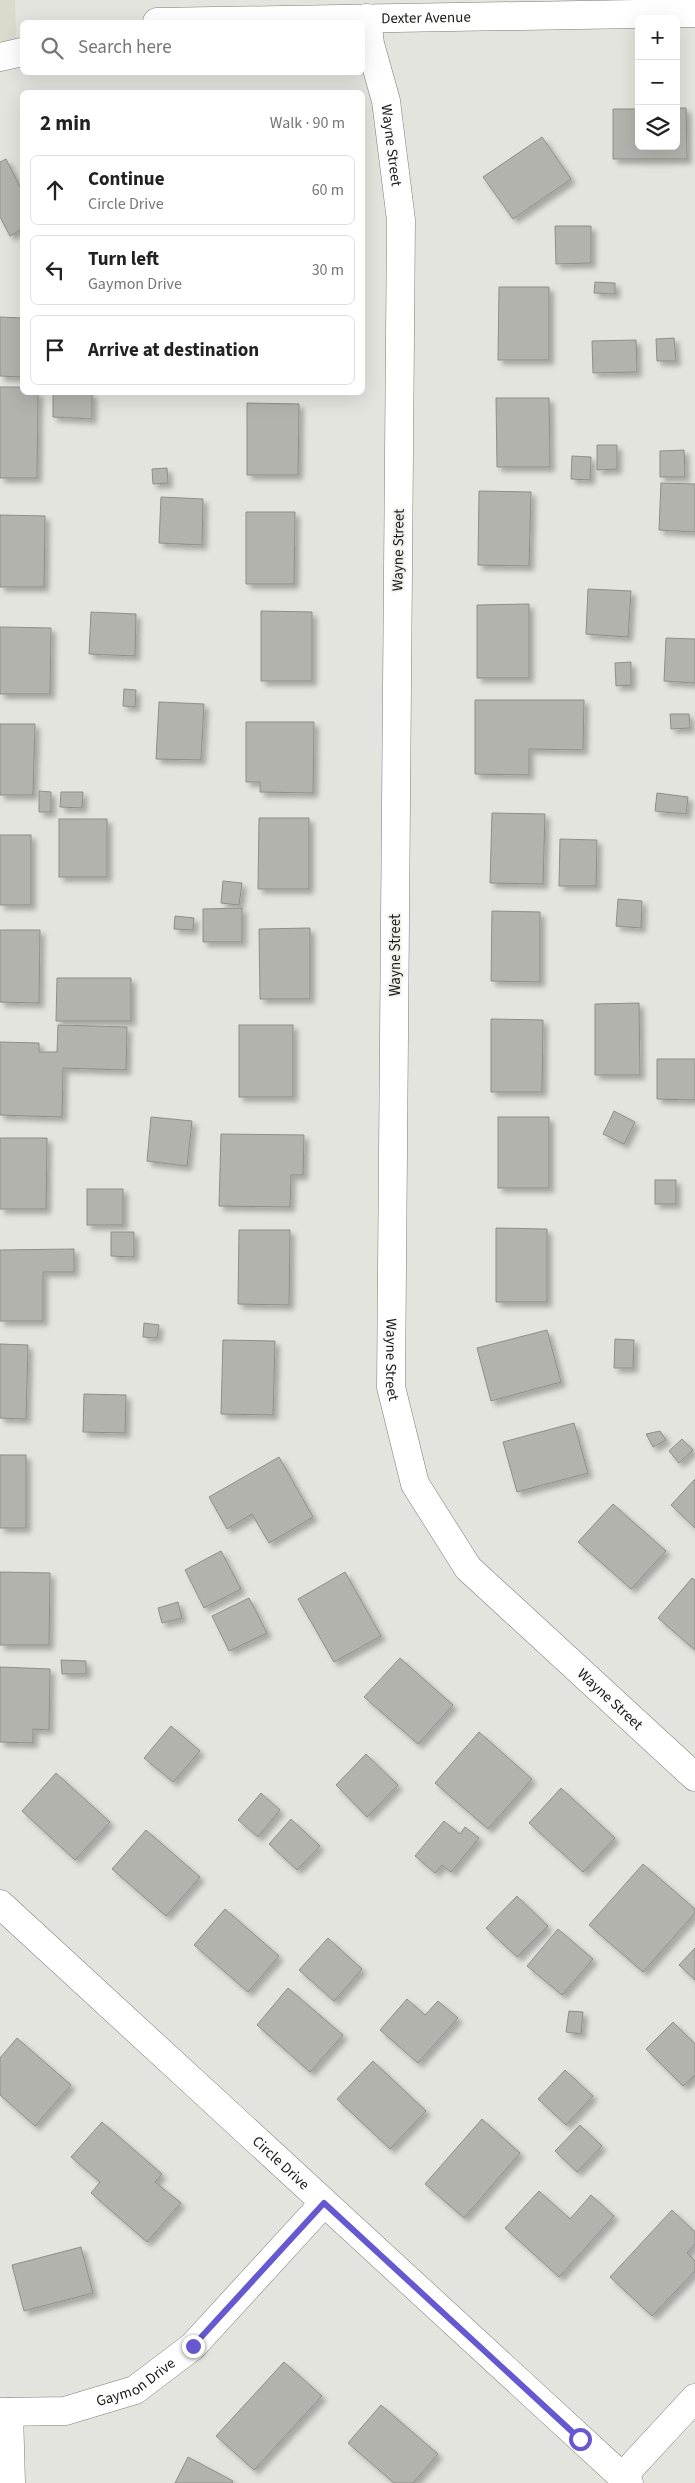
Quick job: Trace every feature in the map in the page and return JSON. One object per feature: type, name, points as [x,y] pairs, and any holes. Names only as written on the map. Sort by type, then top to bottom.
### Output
[{"type":"street","name":"Dexter Avenue","points":[[262,20],[695,13]]},
{"type":"street","name":"Wayne Street","points":[[367,18],[370,44],[386,101],[401,220],[391,1387],[415,1484],[468,1568],[695,1777]]},
{"type":"street","points":[[0,57],[20,52]]},
{"type":"street","name":"Circle Drive","points":[[0,1904],[625,2480]]},
{"type":"street","name":"Gaymon Drive","points":[[5,2412],[65,2411],[135,2390],[193,2346],[324,2203]]},
{"type":"street","points":[[625,2480],[695,2398]]},
{"type":"street","points":[[5,2412],[11,2483]]},
{"type":"shaded area","points":[[0,0],[15,0],[17,54],[0,57]]},
{"type":"building","points":[[680,108],[686,108],[687,159],[613,159],[613,109],[635,109],[635,150],[680,150]]},
{"type":"building","points":[[542,137],[571,179],[513,219],[483,177]]},
{"type":"building","points":[[6,159],[20,187],[20,230],[10,236],[0,217],[0,162]]},
{"type":"building","points":[[555,226],[591,226],[591,263],[556,264]]},
{"type":"building","points":[[595,282],[615,283],[615,294],[594,293]]},
{"type":"building","points":[[499,287],[549,287],[549,360],[498,360]]},
{"type":"building","points":[[0,317],[20,318],[20,377],[0,376]]},
{"type":"building","points":[[674,338],[676,361],[657,361],[656,339]]},
{"type":"building","points":[[636,340],[637,372],[593,373],[592,341]]},
{"type":"building","points":[[0,387],[20,387],[20,395],[38,395],[37,478],[0,478]]},
{"type":"building","points":[[53,395],[92,395],[92,419],[53,417]]},
{"type":"building","points":[[496,398],[549,398],[550,467],[497,467]]},
{"type":"building","points":[[247,403],[299,404],[298,475],[247,475]]},
{"type":"building","points":[[597,445],[617,445],[617,469],[597,470]]},
{"type":"building","points":[[684,450],[685,477],[660,477],[660,451]]},
{"type":"building","points":[[572,456],[591,457],[590,480],[571,479]]},
{"type":"building","points":[[167,468],[168,483],[153,484],[152,469]]},
{"type":"building","points":[[661,483],[695,484],[695,532],[659,530]]},
{"type":"building","points":[[479,491],[531,492],[529,566],[478,565]]},
{"type":"building","points":[[161,497],[203,499],[202,545],[159,543]]},
{"type":"building","points":[[246,512],[295,512],[294,584],[246,584]]},
{"type":"building","points":[[0,515],[45,516],[44,587],[0,587]]},
{"type":"building","points":[[588,589],[631,591],[628,637],[586,634]]},
{"type":"building","points":[[529,604],[529,678],[477,678],[477,605]]},
{"type":"building","points":[[261,611],[312,612],[312,681],[261,681]]},
{"type":"building","points":[[91,612],[136,614],[135,656],[89,654]]},
{"type":"building","points":[[0,627],[51,628],[50,694],[0,694]]},
{"type":"building","points":[[666,638],[695,639],[695,683],[664,681]]},
{"type":"building","points":[[631,662],[631,685],[616,686],[615,663]]},
{"type":"building","points":[[124,689],[136,690],[135,707],[123,706]]},
{"type":"building","points":[[475,700],[584,700],[583,750],[529,749],[529,775],[475,774]]},
{"type":"building","points":[[159,702],[204,704],[201,760],[156,759]]},
{"type":"building","points":[[670,714],[689,714],[690,728],[671,729]]},
{"type":"building","points":[[246,722],[314,722],[313,793],[260,792],[260,782],[246,782]]},
{"type":"building","points":[[0,724],[35,724],[33,795],[0,795]]},
{"type":"building","points":[[39,791],[51,792],[51,812],[39,812]]},
{"type":"building","points":[[61,792],[83,792],[82,808],[60,807]]},
{"type":"building","points":[[657,793],[688,797],[686,814],[655,811]]},
{"type":"building","points":[[492,813],[545,814],[543,884],[490,883]]},
{"type":"building","points":[[259,818],[309,818],[309,889],[258,889]]},
{"type":"building","points":[[59,819],[107,819],[107,877],[59,877]]},
{"type":"building","points":[[0,835],[31,835],[31,905],[0,905]]},
{"type":"building","points":[[560,839],[597,840],[596,886],[559,886]]},
{"type":"building","points":[[223,881],[242,883],[239,905],[221,903]]},
{"type":"building","points":[[618,899],[642,901],[641,928],[616,926]]},
{"type":"building","points":[[242,908],[242,942],[203,942],[203,909]]},
{"type":"building","points":[[492,911],[540,912],[540,982],[491,981]]},
{"type":"building","points":[[175,916],[194,918],[193,930],[174,929]]},
{"type":"building","points":[[310,928],[310,999],[260,999],[259,929]]},
{"type":"building","points":[[0,930],[40,930],[39,1003],[0,1002]]},
{"type":"building","points":[[57,978],[131,978],[131,1021],[56,1021]]},
{"type":"building","points":[[639,1003],[640,1075],[595,1075],[595,1004]]},
{"type":"building","points":[[491,1019],[543,1020],[542,1092],[491,1092]]},
{"type":"building","points":[[58,1025],[127,1027],[126,1070],[63,1068],[62,1117],[0,1115],[0,1042],[39,1043],[39,1052],[57,1052]]},
{"type":"building","points":[[239,1025],[293,1025],[293,1097],[239,1097]]},
{"type":"building","points":[[657,1059],[695,1059],[695,1100],[657,1099]]},
{"type":"building","points":[[614,1111],[635,1122],[624,1144],[603,1134]]},
{"type":"building","points":[[151,1117],[192,1121],[187,1166],[147,1161]]},
{"type":"building","points":[[498,1117],[549,1117],[549,1188],[498,1188]]},
{"type":"building","points":[[221,1134],[304,1135],[303,1175],[291,1175],[290,1207],[219,1206]]},
{"type":"building","points":[[0,1138],[47,1138],[46,1209],[0,1209]]},
{"type":"building","points":[[655,1180],[676,1180],[676,1204],[655,1204]]},
{"type":"building","points":[[87,1189],[123,1189],[123,1225],[87,1225]]},
{"type":"building","points":[[496,1228],[547,1229],[547,1302],[496,1302]]},
{"type":"building","points":[[239,1230],[290,1230],[289,1305],[238,1304]]},
{"type":"building","points":[[111,1232],[134,1232],[134,1257],[111,1256]]},
{"type":"building","points":[[74,1249],[74,1272],[43,1272],[43,1321],[0,1321],[0,1250]]},
{"type":"building","points":[[144,1323],[159,1325],[157,1338],[143,1337]]},
{"type":"building","points":[[547,1330],[561,1382],[491,1401],[477,1348]]},
{"type":"building","points":[[615,1339],[634,1340],[633,1368],[614,1368]]},
{"type":"building","points":[[223,1340],[275,1341],[273,1415],[221,1414]]},
{"type":"building","points":[[0,1344],[28,1345],[26,1419],[0,1418]]},
{"type":"building","points":[[84,1394],[126,1395],[125,1433],[83,1432]]},
{"type":"building","points":[[574,1423],[588,1473],[517,1492],[503,1442]]},
{"type":"building","points":[[660,1431],[666,1440],[653,1447],[646,1434]]},
{"type":"building","points":[[682,1439],[693,1450],[679,1463],[669,1451]]},
{"type":"building","points":[[0,1455],[26,1455],[26,1528],[0,1528]]},
{"type":"building","points":[[279,1457],[313,1517],[269,1543],[252,1514],[227,1529],[209,1497]]},
{"type":"building","points":[[695,1479],[695,1528],[671,1505]]},
{"type":"building","points":[[613,1504],[666,1551],[631,1589],[578,1542]]},
{"type":"building","points":[[221,1551],[241,1589],[204,1608],[185,1570]]},
{"type":"building","points":[[0,1572],[50,1573],[49,1645],[0,1645]]},
{"type":"building","points":[[345,1572],[381,1636],[334,1662],[298,1599]]},
{"type":"building","points":[[692,1578],[695,1580],[695,1650],[658,1618]]},
{"type":"building","points":[[249,1598],[267,1633],[229,1651],[212,1616]]},
{"type":"building","points":[[178,1602],[182,1618],[162,1623],[158,1608]]},
{"type":"building","points":[[400,1658],[453,1705],[418,1744],[364,1697]]},
{"type":"building","points":[[61,1660],[86,1661],[86,1674],[62,1674]]},
{"type":"building","points":[[0,1667],[50,1669],[49,1730],[33,1729],[33,1743],[0,1742]]},
{"type":"building","points":[[171,1726],[200,1751],[173,1782],[144,1758]]},
{"type":"building","points":[[479,1732],[532,1779],[488,1829],[435,1783]]},
{"type":"building","points":[[366,1754],[398,1785],[367,1817],[336,1785]]},
{"type":"building","points":[[56,1773],[110,1822],[75,1860],[22,1811]]},
{"type":"building","points":[[561,1788],[615,1838],[583,1872],[529,1823]]},
{"type":"building","points":[[261,1793],[280,1810],[258,1837],[238,1820]]},
{"type":"building","points":[[291,1819],[320,1846],[297,1870],[269,1844]]},
{"type":"building","points":[[444,1821],[460,1834],[465,1827],[479,1838],[451,1872],[442,1865],[435,1873],[415,1856]]},
{"type":"building","points":[[146,1830],[200,1877],[166,1916],[112,1869]]},
{"type":"building","points":[[643,1864],[695,1909],[695,1913],[643,1972],[589,1925]]},
{"type":"building","points":[[517,1896],[548,1926],[517,1957],[486,1928]]},
{"type":"building","points":[[225,1909],[279,1956],[248,1992],[194,1945]]},
{"type":"building","points":[[558,1929],[593,1959],[562,1995],[527,1966]]},
{"type":"building","points":[[328,1938],[362,1969],[334,2001],[299,1970]]},
{"type":"building","points":[[695,1948],[695,1980],[679,1965]]},
{"type":"building","points":[[288,1988],[343,2035],[310,2072],[257,2025]]},
{"type":"building","points":[[407,1999],[425,2015],[438,2001],[458,2018],[418,2063],[380,2030]]},
{"type":"building","points":[[569,2011],[583,2012],[581,2034],[566,2032]]},
{"type":"building","points":[[673,2022],[695,2044],[695,2075],[683,2086],[646,2049]]},
{"type":"building","points":[[17,2038],[71,2085],[35,2126],[0,2095],[0,2058]]},
{"type":"building","points":[[373,2061],[426,2111],[390,2149],[337,2099]]},
{"type":"building","points":[[565,2070],[593,2096],[566,2125],[538,2099]]},
{"type":"building","points":[[482,2119],[520,2153],[464,2218],[425,2184]]},
{"type":"building","points":[[102,2122],[162,2174],[155,2182],[181,2203],[147,2242],[91,2193],[100,2182],[71,2157]]},
{"type":"building","points":[[580,2125],[602,2146],[577,2172],[555,2151]]},
{"type":"building","points":[[539,2191],[570,2219],[591,2195],[614,2216],[559,2277],[505,2228]]},
{"type":"building","points":[[672,2210],[695,2232],[695,2244],[687,2253],[695,2261],[695,2271],[652,2316],[610,2277]]},
{"type":"building","points":[[81,2247],[93,2293],[24,2311],[12,2265]]},
{"type":"building","points":[[284,2362],[322,2396],[254,2470],[216,2436]]},
{"type":"building","points":[[381,2405],[438,2454],[413,2483],[394,2483],[348,2443]]},
{"type":"building","points":[[188,2457],[233,2481],[232,2483],[175,2483]]},
{"type":"route","points":[[193,2346],[324,2203],[580,2439]]}]
